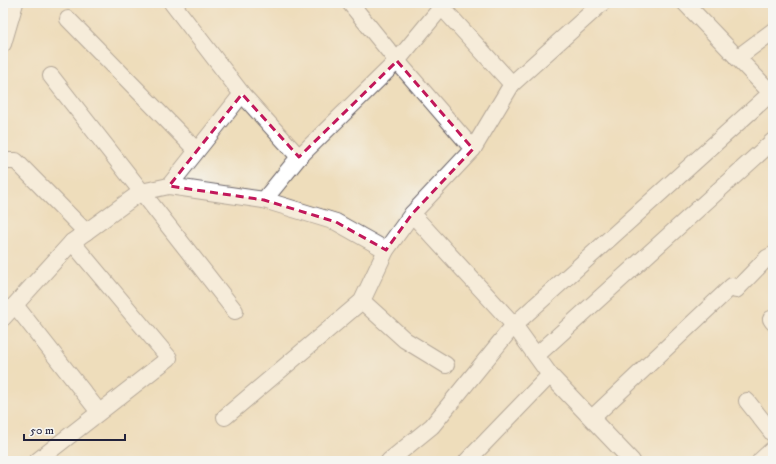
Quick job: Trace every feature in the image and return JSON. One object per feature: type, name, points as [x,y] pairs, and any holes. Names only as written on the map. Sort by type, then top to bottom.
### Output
[{"type":"street","points":[[3,44],[15,3]]},
{"type":"street","points":[[350,3],[472,149]]},
{"type":"street","points":[[389,461],[432,426],[514,325],[772,94],[685,3]]},
{"type":"street","points":[[175,4],[242,94],[299,157]]},
{"type":"street","points":[[264,200],[299,157],[397,61],[442,4],[512,84]]},
{"type":"street","points":[[225,417],[362,301],[386,250],[412,214],[472,149],[512,84],[593,6]]},
{"type":"street","points":[[68,19],[196,150]]},
{"type":"street","points":[[737,58],[773,31]]},
{"type":"street","points":[[51,76],[235,311]]},
{"type":"street","points":[[169,186],[196,150],[242,94]]},
{"type":"street","points":[[537,355],[773,141]]},
{"type":"street","points":[[3,161],[16,161],[86,232]]},
{"type":"street","points":[[3,318],[72,242],[141,192],[169,186],[264,200],[336,222],[386,250]]},
{"type":"street","points":[[412,214],[514,325],[550,375],[592,418],[624,458]]},
{"type":"street","points":[[37,461],[169,358],[72,242]]},
{"type":"street","points":[[592,418],[767,258],[773,255]]},
{"type":"street","points":[[362,301],[405,340],[446,365]]},
{"type":"street","points":[[15,305],[99,412]]},
{"type":"street","points":[[468,461],[550,375]]},
{"type":"street","points":[[747,401],[773,434]]},
{"type":"street","points":[[760,461],[773,449]]},
{"type":"highlighted area","points":[[397,61],[473,149],[412,214],[386,250],[336,222],[264,200],[169,186],[242,94],[299,157]]}]
